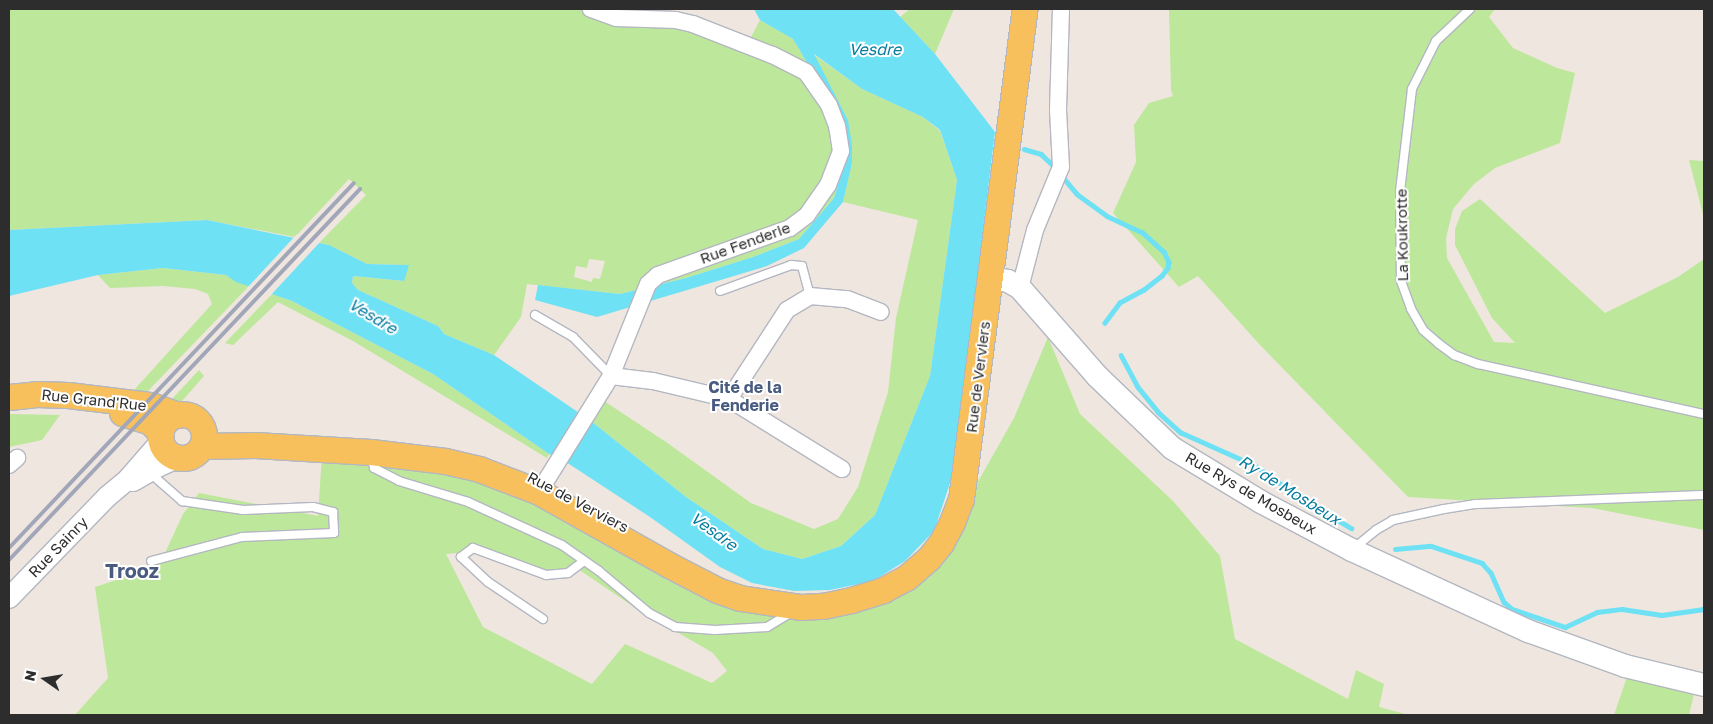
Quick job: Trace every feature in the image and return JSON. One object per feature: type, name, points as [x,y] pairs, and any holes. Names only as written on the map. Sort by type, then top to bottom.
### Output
[{"type":"main road","name":"Rue de Verviers","points":[[196,444],[257,434],[429,445],[486,459],[546,479],[709,576],[761,600],[801,607],[852,600],[883,590],[906,578],[929,558],[941,543],[961,499],[1025,9]]},
{"type":"main road","name":"Rue Rys de Mosbeux","points":[[990,278],[1008,281],[1020,288],[1097,376],[1172,448],[1261,502],[1352,550],[1528,631],[1625,666],[1704,685]]},
{"type":"main road","name":"Rue Grand'Rue","points":[[9,397],[37,394],[68,395],[151,406],[178,414],[193,416],[196,444],[169,454],[161,437],[149,421],[124,413],[48,405],[9,408]]},
{"type":"main road","name":"Rue Grand'Rue","points":[[161,437],[168,419],[178,414]]},
{"type":"main road","name":"Rue de Verviers","points":[[196,444],[255,444],[371,452],[445,461],[479,469],[546,479]]},
{"type":"street","name":"Rue Fenderie","points":[[546,479],[611,376],[648,284],[658,275],[790,228],[807,215],[828,185],[841,151],[837,126],[829,105],[806,72],[743,39],[693,24],[676,20],[616,18],[591,9]]},
{"type":"street","points":[[1020,288],[1035,230],[1059,172],[1058,101],[1061,9]]},
{"type":"street","points":[[729,399],[787,310],[810,296],[847,299],[881,312]]},
{"type":"street","points":[[611,376],[660,382],[729,399],[842,469]]},
{"type":"street","name":"Rue Sainry","points":[[9,598],[108,496],[128,479],[161,437]]},
{"type":"street","name":"Rue Sainry","points":[[108,496],[148,472],[173,460],[196,444]]},
{"type":"lane","name":"La Koukrotte","points":[[1470,9],[1436,41],[1412,90],[1400,191],[1400,281],[1411,309],[1423,330],[1454,355],[1478,364],[1704,414]]},
{"type":"lane","points":[[720,290],[791,265],[802,266],[810,296]]},
{"type":"lane","points":[[535,314],[573,337],[611,376]]},
{"type":"lane","points":[[371,452],[374,468],[399,481],[468,502],[562,545],[584,560],[649,613],[675,627],[715,630],[767,627],[801,607]]},
{"type":"lane","points":[[148,472],[182,501],[243,510],[313,507],[333,512],[334,533],[242,537],[151,561]]},
{"type":"lane","points":[[1352,550],[1376,530],[1393,520],[1412,514],[1475,504],[1704,495]]},
{"type":"lane","points":[[542,619],[488,582],[461,557],[473,548],[546,575],[568,573],[584,560]]},
{"type":"green space","points":[[9,9],[598,9],[749,41],[760,20],[793,39],[842,121],[845,161],[834,198],[799,239],[753,257],[686,278],[620,294],[527,284],[521,317],[494,355],[444,334],[438,326],[358,290],[352,283],[353,276],[403,281],[408,265],[367,264],[329,245],[319,243],[366,195],[349,179],[295,237],[207,220],[9,230]],"holes":[[[589,259],[605,261],[600,279],[593,278],[592,282],[574,277],[576,266],[587,268]]]},
{"type":"green space","points":[[910,9],[954,9],[935,54],[900,17]]},
{"type":"green space","points":[[1169,9],[1495,9],[1489,17],[1513,48],[1557,68],[1575,73],[1560,143],[1495,168],[1474,184],[1453,209],[1446,238],[1447,258],[1494,342],[1515,343],[1492,318],[1455,245],[1455,229],[1462,211],[1480,199],[1605,313],[1678,277],[1704,259],[1704,530],[1592,508],[1408,497],[1260,345],[1198,276],[1179,287],[1113,213],[1136,162],[1134,125],[1149,103],[1173,96],[1171,90]]},
{"type":"green space","points":[[813,54],[862,89],[923,117],[940,131],[957,180],[930,376],[875,515],[841,546],[802,559],[763,549],[686,497],[591,421],[604,401],[666,442],[751,503],[814,529],[838,519],[858,487],[888,392],[896,318],[918,220],[843,202],[852,163],[848,120]]},
{"type":"green space","points":[[1689,160],[1704,161],[1704,218]]},
{"type":"green space","points":[[163,268],[226,275],[249,286],[146,393],[134,390],[212,304],[208,294],[195,289],[163,286],[110,288],[98,275]]},
{"type":"green space","points":[[272,294],[292,301],[433,374],[549,454],[547,458],[353,341],[278,302],[233,345],[225,343]]},
{"type":"green space","points":[[1048,337],[1080,414],[1173,501],[1220,556],[1235,639],[1348,699],[1356,670],[1384,684],[1379,707],[1409,715],[75,715],[108,678],[95,587],[159,566],[183,514],[199,493],[318,516],[322,454],[442,469],[530,494],[724,602],[872,604],[929,578],[952,544],[975,487],[1014,418]],"holes":[[[489,550],[538,571],[578,569],[634,607],[713,653],[727,671],[712,683],[625,644],[592,684],[483,627],[446,554]]]},
{"type":"green space","points":[[199,370],[204,376],[181,402],[171,400]]},
{"type":"green space","points":[[9,414],[60,415],[42,440],[9,447]]},
{"type":"green space","points":[[1627,677],[1694,694],[1689,715],[1614,715]]},
{"type":"water","name":"Vesdre","points":[[754,9],[893,9],[935,54],[995,132],[953,474],[934,531],[905,561],[873,581],[830,590],[794,591],[752,583],[720,567],[650,517],[566,462],[549,454],[433,374],[292,301],[236,282],[226,275],[163,268],[98,275],[9,296],[9,230],[207,220],[329,245],[367,264],[409,265],[404,281],[353,276],[352,283],[358,290],[438,326],[444,334],[494,355],[591,421],[686,497],[763,549],[802,559],[841,546],[875,515],[930,376],[957,180],[940,130],[923,117],[862,89],[814,54],[848,120],[852,145],[852,163],[843,202],[804,248],[767,266],[597,317],[535,300],[538,285],[620,294],[686,278],[753,257],[799,239],[834,198],[845,161],[842,121],[793,39],[760,20]]},
{"type":"pier","points":[[297,234],[321,241],[270,296],[247,288]]},
{"type":"waterway","name":"Ry de Mosbeux","points":[[1024,149],[1041,154],[1056,168]]},
{"type":"waterway","name":"Ry de Mosbeux","points":[[1062,176],[1077,194],[1107,216],[1142,232],[1164,252],[1169,262],[1168,268],[1162,276],[1144,290],[1120,303],[1105,323]]},
{"type":"waterway","name":"Ry de Mosbeux","points":[[1121,355],[1138,387],[1158,412],[1180,432],[1256,466],[1299,497],[1351,528]]},
{"type":"waterway","name":"Ry de Mosbeux","points":[[1395,549],[1431,546],[1482,563],[1491,573],[1504,602],[1512,609],[1565,627],[1597,612],[1622,609],[1662,615],[1704,609]]},
{"type":"railway","points":[[9,548],[354,183]]},
{"type":"railway","points":[[9,560],[360,189]]},
{"type":"district","name":"Cité de la Fenderie","points":[[745,396]]},
{"type":"district","name":"Trooz","points":[[132,570]]}]
